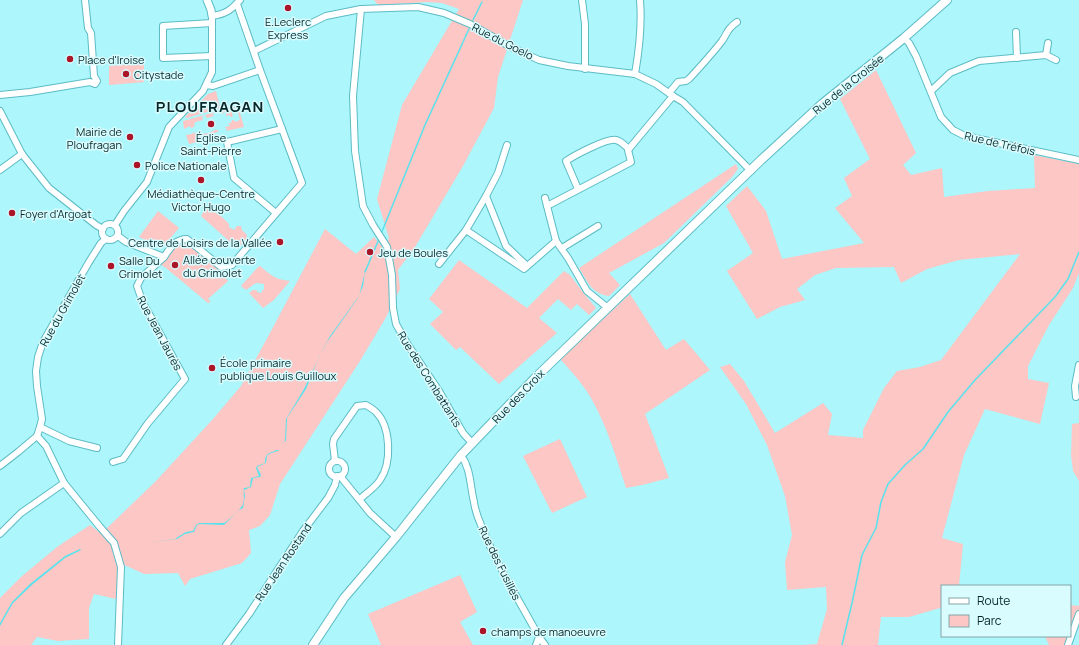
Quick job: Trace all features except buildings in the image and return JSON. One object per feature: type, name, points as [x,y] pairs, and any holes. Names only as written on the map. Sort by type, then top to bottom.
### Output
[{"type":"main road","name":"Rue de la Croisée","points":[[751,171],[822,104],[904,38],[947,0]]},
{"type":"main road","name":"Rue des Croix","points":[[313,645],[344,598],[396,537],[472,443],[534,379],[751,171]]},
{"type":"street","points":[[0,95],[30,92],[94,81],[91,34],[88,28],[85,0]]},
{"type":"street","points":[[115,225],[147,182],[169,127],[203,92],[212,72],[212,19],[211,10],[207,0]]},
{"type":"street","points":[[582,0],[585,24],[585,69]]},
{"type":"street","points":[[635,74],[638,58],[641,13],[640,0]]},
{"type":"street","points":[[118,236],[126,242],[164,257],[179,239],[187,239],[221,267],[232,265],[302,183],[260,70],[239,2],[232,9],[212,19],[163,26],[163,58],[212,56]]},
{"type":"street","name":"Rue du Goelo","points":[[254,51],[326,16],[361,9],[418,7],[444,13],[470,24],[509,46],[539,60],[585,69],[635,74],[656,84],[683,102],[751,171]]},
{"type":"street","name":"Rue des Combattants","points":[[361,9],[353,96],[355,151],[363,206],[387,248],[392,275],[393,308],[396,324],[464,433],[472,443]]},
{"type":"street","points":[[547,206],[631,162],[628,150],[671,95],[678,82],[689,79],[722,40],[731,26],[738,22]]},
{"type":"street","points":[[1016,32],[1017,58]]},
{"type":"street","name":"Rue de Tréfois","points":[[904,38],[909,43],[916,56],[941,117],[953,130],[966,136],[1079,160]]},
{"type":"street","points":[[1046,55],[1048,43]]},
{"type":"street","points":[[931,91],[950,73],[979,61],[1046,55],[1056,60]]},
{"type":"street","points":[[206,85],[213,86],[260,70]]},
{"type":"street","points":[[0,111],[22,154],[49,188],[93,223],[103,229]]},
{"type":"street","points":[[276,213],[234,178],[228,142],[282,129]]},
{"type":"street","points":[[578,189],[566,161],[611,140],[618,140],[629,149]]},
{"type":"street","points":[[439,264],[466,230],[486,196],[498,173],[507,145]]},
{"type":"street","points":[[0,170],[22,154]]},
{"type":"street","points":[[486,196],[506,246],[526,267]]},
{"type":"street","points":[[545,198],[556,241],[562,248],[587,291],[608,308]]},
{"type":"street","points":[[108,224],[115,225],[119,231],[118,236],[111,240],[106,239],[102,234],[103,229],[108,224]]},
{"type":"street","points":[[562,248],[598,226]]},
{"type":"street","points":[[466,230],[500,253],[526,267]]},
{"type":"street","name":"Rue du Grimolet","points":[[37,436],[42,419],[36,371],[38,357],[43,342],[89,262],[101,243],[106,239]]},
{"type":"street","points":[[526,267],[556,241]]},
{"type":"street","points":[[500,253],[506,246]]},
{"type":"street","name":"Rue Jean Jaurès","points":[[113,462],[123,459],[148,423],[185,379],[143,303],[137,286],[141,278],[164,257]]},
{"type":"street","points":[[1076,397],[1075,386],[1079,365]]},
{"type":"street","points":[[335,461],[333,444],[334,439],[356,406],[366,405],[376,412],[384,424],[387,436],[388,459],[384,474],[374,487],[360,499]]},
{"type":"street","points":[[40,428],[69,441],[97,448]]},
{"type":"street","points":[[0,466],[37,436],[46,446],[64,483],[114,543],[121,567],[118,645]]},
{"type":"street","name":"Rue des Fusillés","points":[[461,455],[465,461],[470,477],[474,503],[490,547],[539,637],[545,645]]},
{"type":"street","points":[[335,461],[331,463],[329,470],[331,474],[338,476],[360,499],[370,513],[396,537]]},
{"type":"street","points":[[335,461],[344,466],[344,472],[338,476]]},
{"type":"street","name":"Rue Jean Rostand","points":[[226,645],[249,614],[303,531],[328,498],[338,476]]},
{"type":"street","points":[[0,534],[21,513],[64,483]]},
{"type":"street","points":[[1071,637],[1079,614]]},
{"type":"street","points":[[536,645],[539,637]]},
{"type":"green space","points":[[374,0],[523,0],[498,77],[494,108],[463,166],[415,247],[398,270],[400,289],[385,319],[360,361],[280,484],[270,515],[260,526],[249,530],[251,553],[242,563],[190,579],[185,586],[178,573],[144,574],[118,562],[118,587],[116,599],[94,594],[89,608],[89,639],[58,641],[37,637],[31,645],[0,645],[0,598],[21,577],[57,547],[90,525],[99,532],[106,529],[155,482],[241,386],[325,229],[356,254],[374,237],[384,249],[389,238],[377,199],[402,105],[459,9],[442,3],[427,2],[378,5]]},
{"type":"green space","name":"Citystade","points":[[144,63],[144,82],[109,85],[109,66]]},
{"type":"green space","points":[[876,70],[916,153],[903,165],[911,175],[942,168],[944,197],[988,191],[1035,188],[1034,155],[1079,164],[1079,273],[1073,288],[1049,325],[1028,366],[1028,379],[1049,383],[1040,424],[985,409],[964,455],[942,538],[963,544],[959,585],[941,585],[940,608],[909,617],[881,617],[878,645],[803,645],[817,644],[827,609],[826,587],[787,590],[785,562],[792,535],[785,496],[767,445],[746,404],[720,367],[730,364],[744,381],[775,433],[823,403],[832,414],[828,435],[863,438],[863,430],[884,388],[897,371],[920,367],[941,360],[1020,254],[959,260],[927,269],[901,283],[894,267],[836,268],[815,275],[797,289],[805,300],[780,307],[757,319],[727,271],[753,253],[726,206],[747,186],[766,211],[782,259],[864,243],[835,208],[852,196],[844,178],[870,159],[840,99]]},
{"type":"green space","points":[[216,91],[220,108],[187,118],[185,117],[208,94]]},
{"type":"green space","points":[[238,106],[244,127],[226,131],[227,129],[225,127],[230,126],[228,123],[231,123],[232,120],[235,122],[240,120],[238,112],[233,113],[231,108]]},
{"type":"green space","points":[[230,108],[233,116],[231,117],[229,115],[226,116],[227,113],[225,112],[221,114],[221,111],[212,114],[214,116],[207,118],[205,115],[202,117],[203,120],[195,122],[194,127],[191,128],[190,126],[184,129],[183,121]]},
{"type":"green space","points":[[218,130],[218,132],[195,138],[197,142],[189,144],[186,135],[194,132],[195,134],[196,132],[197,136],[199,136]]},
{"type":"green space","points":[[736,164],[738,169],[732,177],[664,243],[609,273],[620,285],[609,296],[598,293],[594,290],[579,268]]},
{"type":"green space","points":[[207,207],[222,217],[229,224],[229,227],[234,230],[237,226],[241,226],[242,230],[247,235],[246,239],[238,249],[201,216]]},
{"type":"green space","points":[[158,211],[179,228],[162,248],[139,237]]},
{"type":"green space","points":[[184,239],[195,246],[228,281],[208,299],[211,302],[208,303],[160,264],[171,248]]},
{"type":"green space","points":[[459,260],[527,308],[564,271],[570,275],[596,308],[589,315],[577,304],[571,310],[558,299],[539,318],[557,333],[499,384],[460,347],[456,350],[430,324],[443,312],[429,299]]},
{"type":"green space","points":[[260,266],[280,279],[290,281],[274,300],[263,308],[249,293],[253,290],[257,290],[257,292],[262,293],[262,290],[264,290],[264,284],[256,283],[246,290],[241,286]]},
{"type":"green space","points":[[630,294],[666,350],[684,339],[710,370],[645,414],[669,478],[626,488],[611,442],[597,409],[573,373],[560,359]]},
{"type":"green space","points":[[1079,423],[1079,481],[1073,471],[1071,455],[1072,424]]},
{"type":"green space","points":[[560,439],[587,497],[552,513],[523,456]]},
{"type":"green space","points":[[460,575],[477,612],[460,622],[473,645],[381,645],[368,614]]},
{"type":"green space","points":[[1071,605],[1079,606],[1079,621],[1071,645],[1049,645],[1045,637],[1071,637]]},
{"type":"water","points":[[365,272],[363,286],[359,295]]},
{"type":"water","points":[[353,305],[327,342],[321,353],[330,336]]},
{"type":"water","points":[[318,360],[306,389],[287,418],[286,441],[282,443],[285,441],[286,419],[304,389]]},
{"type":"water","points":[[280,450],[269,454],[267,456],[266,463],[257,467],[261,475],[260,477],[253,478],[251,487],[244,490],[244,488],[250,487],[251,478],[259,476],[256,468],[257,466],[265,463],[266,457],[269,453]]},
{"type":"water","points":[[244,490],[245,496],[243,508],[235,514],[242,506],[244,500]]},
{"type":"water","points":[[235,514],[224,525],[199,524],[194,532],[185,534],[177,539],[146,543],[175,539],[186,532],[193,531],[196,525],[199,523],[224,523]]},
{"type":"water","points":[[80,549],[81,550],[65,558],[33,584],[13,603],[0,626],[0,623],[12,602],[30,584],[65,556]]},
{"type":"waterway","points":[[473,20],[482,2]]},
{"type":"waterway","points":[[381,234],[425,125],[469,29]]},
{"type":"waterway","points":[[365,272],[379,239]]},
{"type":"waterway","points":[[842,645],[862,555],[876,528],[881,502],[888,484],[905,465],[923,449],[948,412],[975,380],[1055,297],[1068,279],[1079,252]]},
{"type":"place","name":"E.Leclerc Express","points":[[288,8]]},
{"type":"place","name":"Place d'Iroise","points":[[70,59]]},
{"type":"place","name":"Citystade","points":[[126,74]]},
{"type":"place","name":"Église Saint-Pierre","points":[[211,124]]},
{"type":"place","name":"Mairie de Ploufragan","points":[[130,137]]},
{"type":"place","name":"Police Nationale","points":[[137,165]]},
{"type":"place","name":"Médiathèque-Centre Victor Hugo","points":[[201,180]]},
{"type":"place","name":"Foyer d'Argoat","points":[[12,213]]},
{"type":"place","name":"Centre de Loisirs de la Vallée","points":[[280,242]]},
{"type":"place","name":"Jeu de Boules","points":[[370,252]]},
{"type":"place","name":"Allée couverte du Grimolet","points":[[175,265]]},
{"type":"place","name":"Salle Du Grimolet","points":[[111,266]]},
{"type":"place","name":"École primaire publique Louis Guilloux","points":[[212,368]]},
{"type":"place","name":"champs de manoeuvre","points":[[483,631]]},
{"type":"district","name":"PLOUFRAGAN","points":[[210,106]]}]
